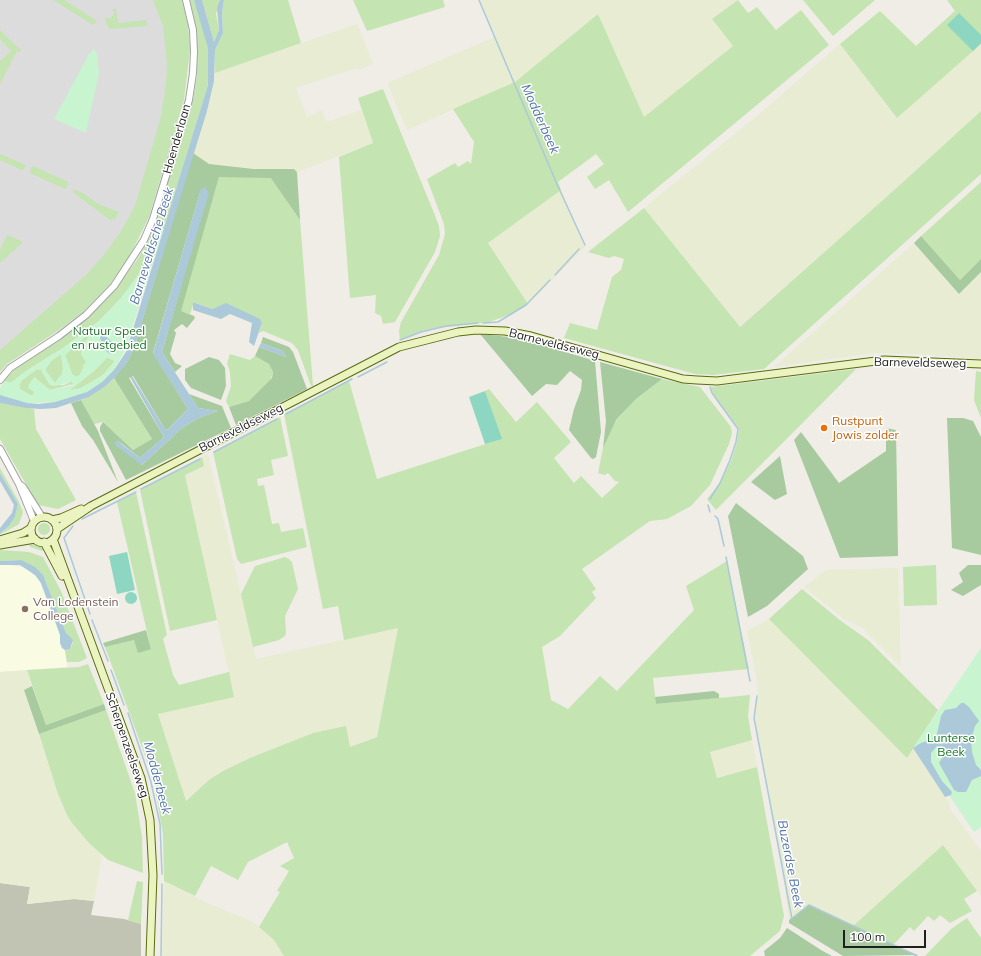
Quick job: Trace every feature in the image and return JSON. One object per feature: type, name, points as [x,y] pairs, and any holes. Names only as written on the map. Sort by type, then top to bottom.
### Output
[{"type":"main road","name":"Barneveldseweg","points":[[57,529],[91,506],[399,347],[458,332],[476,330],[505,331],[531,336],[683,379],[697,380],[717,381],[884,360],[981,364]]},
{"type":"main road","name":"Barneveldseweg","points":[[52,520],[91,506]]},
{"type":"main road","points":[[0,540],[23,533],[42,517],[52,520],[57,529],[49,542],[35,539],[0,545]]},
{"type":"main road","points":[[33,524],[35,539]]},
{"type":"main road","name":"Scherpenzeelseweg","points":[[49,542],[68,578],[70,588],[141,778],[150,820],[153,875],[150,956]]},
{"type":"street","name":"Hoenderlaan","points":[[0,380],[10,368],[59,336],[86,316],[114,286],[144,240],[153,219],[189,100],[193,73],[193,30],[186,0]]},
{"type":"street","points":[[0,449],[19,484],[33,524]]},
{"type":"street","points":[[19,484],[23,487],[42,517]]},
{"type":"shaded area","points":[[0,0],[166,0],[185,32],[148,208],[78,299],[0,357]]},
{"type":"shaded area","points":[[480,0],[738,0],[716,25],[733,46],[644,117],[598,14],[515,82],[407,130],[387,83],[495,37]]},
{"type":"shaded area","points":[[357,24],[373,64],[358,70],[357,68],[296,88],[307,117],[322,110],[326,122],[361,110],[373,143],[297,172],[292,168],[270,170],[208,164],[193,153],[207,111],[215,73]]},
{"type":"shaded area","points":[[981,43],[981,111],[739,327],[644,208],[759,114],[840,44],[897,118]]},
{"type":"shaded area","points":[[561,190],[585,247],[528,304],[488,243]]},
{"type":"shaded area","points":[[914,243],[959,294],[981,272],[981,359],[919,354],[875,353],[774,367]]},
{"type":"shaded area","points":[[208,454],[256,659],[398,628],[377,736],[350,747],[346,727],[313,733],[250,758],[225,770],[210,779],[185,801],[158,714],[234,696],[185,475],[204,466],[202,457]]},
{"type":"shaded area","name":"Van Lodenstein College","points":[[0,564],[24,567],[38,578],[61,635],[62,648],[65,650],[67,667],[0,672]]},
{"type":"shaded area","points":[[898,568],[901,667],[861,627],[844,619],[804,587],[826,570]]},
{"type":"shaded area","points":[[769,619],[907,757],[913,748],[950,805],[950,809],[981,851],[981,896],[943,845],[853,926],[808,905],[789,920],[784,881],[754,714],[758,694],[757,680],[747,631]]},
{"type":"shaded area","points":[[27,670],[32,686],[24,690],[25,694],[62,805],[67,815],[79,831],[102,855],[94,901],[74,899],[27,904],[30,887],[0,883],[0,672]]},
{"type":"shaded area","points":[[752,740],[757,767],[717,778],[710,751]]},
{"type":"shaded area","points":[[164,881],[205,902],[253,922],[274,940],[284,956],[162,956]]},
{"type":"shaded area","points":[[0,883],[30,887],[27,904],[74,899],[94,901],[91,915],[124,919],[141,924],[141,956],[0,956]]},
{"type":"green space","points":[[53,0],[64,0],[97,21],[93,25]]},
{"type":"green space","points":[[153,0],[182,0],[188,25],[190,49],[184,100],[149,217],[129,257],[110,284],[83,312],[56,332],[7,364],[0,372],[0,350],[86,275],[103,256],[120,233],[135,206],[161,116],[166,85],[167,64],[163,26]]},
{"type":"green space","points":[[190,0],[194,0],[207,38],[209,59],[208,85],[164,229],[155,227],[159,234],[158,239],[144,267],[128,291],[99,321],[63,348],[26,371],[15,380],[10,383],[4,381],[14,370],[88,317],[106,300],[137,260],[151,235],[193,100],[197,75],[197,31]]},
{"type":"green space","points":[[202,0],[220,0],[216,14],[219,30],[214,42]]},
{"type":"green space","points":[[224,0],[288,0],[301,43],[215,73],[215,50],[223,33],[222,13]]},
{"type":"green space","points":[[353,0],[443,0],[445,7],[367,31]]},
{"type":"green space","points":[[738,0],[748,13],[757,7],[776,30],[801,10],[829,45],[628,212],[609,180],[595,189],[587,177],[604,164],[596,154],[558,182],[561,190],[488,243],[528,304],[527,305],[509,315],[489,322],[430,329],[400,340],[399,331],[401,322],[439,255],[445,234],[444,224],[427,179],[455,163],[458,167],[468,161],[471,164],[474,142],[453,109],[515,82],[598,14],[644,117],[733,46],[712,19]]},
{"type":"green space","points":[[803,0],[875,0],[833,36]]},
{"type":"green space","points":[[947,0],[981,0],[981,44],[897,118],[840,44],[880,11],[916,46],[955,11]]},
{"type":"green space","points":[[116,8],[118,23],[146,20],[147,26],[109,29],[105,19],[107,17],[110,19],[115,13],[112,10]]},
{"type":"green space","points":[[959,13],[981,35],[981,43],[973,51],[947,25]]},
{"type":"green space","points":[[0,30],[17,47],[20,48],[21,52],[17,51],[0,84],[0,61],[11,51],[0,39]]},
{"type":"green space","points":[[94,49],[97,53],[99,73],[86,133],[54,119],[89,54]]},
{"type":"green space","points":[[383,89],[434,213],[439,226],[440,236],[435,252],[395,322],[383,324],[381,316],[375,313],[376,295],[350,298],[339,157],[373,143],[358,98]]},
{"type":"green space","points":[[981,111],[981,174],[764,369],[713,375],[695,374],[564,338],[570,323],[597,330],[612,277],[621,270],[624,259],[614,256],[609,258],[588,252],[644,208],[740,327]]},
{"type":"green space","points":[[193,153],[209,164],[254,169],[294,169],[297,172],[300,220],[271,178],[219,177],[181,311],[194,316],[195,318],[187,328],[182,324],[174,330],[176,333],[170,354],[175,363],[182,366],[175,372],[162,352],[182,283],[201,189],[153,353],[188,409],[166,431],[133,376],[129,378],[164,437],[140,458],[117,440],[142,465],[183,427],[201,417],[218,411],[198,408],[189,394],[222,406],[231,428],[126,480],[100,431],[100,427],[103,422],[133,450],[152,439],[114,378],[128,361],[134,348]]},
{"type":"green space","points":[[0,154],[26,165],[24,169],[22,170],[0,160]]},
{"type":"green space","points":[[33,166],[68,182],[67,188],[65,189],[30,173],[31,167]]},
{"type":"green space","points":[[219,177],[271,177],[300,220],[313,386],[311,386],[298,350],[292,343],[263,331],[259,333],[262,323],[222,305],[212,309],[194,302],[190,314],[180,311]]},
{"type":"green space","points":[[981,182],[981,259],[960,280],[921,236]]},
{"type":"green space","points":[[73,189],[83,193],[98,204],[119,212],[115,219],[110,220],[74,193]]},
{"type":"green space","name":"Natuur Speel en rustgebied","points":[[154,226],[164,229],[125,350],[114,370],[102,382],[87,392],[55,402],[27,403],[0,395],[0,388],[4,381],[10,383],[63,348],[99,321],[117,303],[144,267],[159,234]],"holes":[[[89,333],[89,337],[82,345],[81,355],[86,362],[83,365],[80,375],[76,377],[72,374],[65,355]],[[61,354],[63,367],[62,374],[55,383],[45,370],[51,361]],[[107,358],[115,361],[103,375],[81,388],[69,391],[94,371]],[[37,369],[41,370],[50,385],[55,386],[72,381],[73,384],[50,390],[34,377],[28,388],[34,392],[33,395],[30,395],[20,389],[21,381]]]},
{"type":"green space","points":[[7,235],[22,241],[22,243],[0,263],[0,250]]},
{"type":"green space","points":[[921,236],[960,280],[981,259],[981,272],[959,294],[914,243]]},
{"type":"green space","points":[[89,333],[89,337],[83,345],[86,362],[80,375],[76,377],[72,374],[65,355]]},
{"type":"green space","points":[[480,334],[519,338],[595,361],[601,432],[596,457],[593,459],[591,458],[569,430],[574,409],[581,390],[582,380],[570,371],[557,385],[546,384],[532,396]]},
{"type":"green space","points":[[263,337],[289,347],[293,352],[307,389],[236,425],[229,407],[249,401],[272,378],[273,372],[269,364],[255,356],[259,347],[286,357],[283,351],[261,343]]},
{"type":"green space","points":[[61,354],[63,367],[62,374],[55,383],[45,370],[51,361]]},
{"type":"green space","points":[[230,354],[250,360],[255,356],[269,364],[273,372],[270,382],[249,401],[229,407],[226,401],[231,386],[230,372],[227,363]]},
{"type":"green space","points":[[107,357],[115,361],[103,375],[81,388],[68,391],[94,371]]},
{"type":"green space","points":[[209,357],[219,360],[225,368],[226,386],[221,400],[191,388],[185,380],[185,369]]},
{"type":"green space","points":[[600,362],[662,379],[636,399],[616,420],[603,448],[606,421]]},
{"type":"green space","points":[[37,369],[41,370],[50,385],[64,385],[72,381],[73,384],[50,390],[34,377],[34,392],[33,395],[30,395],[20,389],[21,381]]},
{"type":"green space","points":[[856,369],[716,510],[707,499],[719,484],[731,461],[737,442],[739,429],[713,394],[711,387]]},
{"type":"green space","points":[[976,371],[981,372],[981,418],[974,400]]},
{"type":"green space","points":[[114,378],[152,439],[133,450],[103,422],[94,424],[81,400],[89,397],[106,386]]},
{"type":"green space","points":[[662,379],[700,387],[731,427],[732,433],[729,444],[710,485],[691,506],[667,519],[650,521],[582,569],[596,589],[592,592],[596,598],[560,636],[542,647],[551,700],[568,709],[600,676],[617,691],[694,610],[686,586],[727,561],[749,669],[653,678],[656,704],[750,695],[748,716],[752,740],[710,752],[717,778],[757,767],[784,916],[780,931],[750,956],[284,956],[274,940],[259,927],[280,892],[277,891],[289,871],[280,866],[294,858],[287,842],[248,862],[238,880],[211,866],[195,896],[164,881],[163,835],[155,788],[150,769],[105,647],[134,640],[151,649],[117,502],[136,492],[167,635],[163,639],[173,675],[179,685],[229,672],[234,697],[158,714],[186,801],[210,779],[225,770],[250,758],[313,733],[346,726],[350,747],[377,737],[398,628],[344,640],[338,606],[323,609],[284,414],[349,381],[377,479],[501,439],[485,391],[489,389],[516,422],[537,402],[571,442],[554,458],[574,483],[581,476],[602,498],[619,482],[615,481],[608,473],[605,475],[598,473],[603,448],[611,426],[636,399]]},
{"type":"green space","points":[[485,391],[502,439],[485,444],[469,397]]},
{"type":"green space","points":[[81,400],[98,431],[118,482],[93,440],[82,426],[71,403]]},
{"type":"green space","points":[[0,403],[34,409],[36,429],[76,500],[58,509],[38,505],[0,439]]},
{"type":"green space","points":[[280,417],[288,456],[271,460],[274,475],[257,479],[258,486],[264,485],[272,524],[279,523],[281,532],[303,528],[307,547],[241,564],[237,559],[213,452]]},
{"type":"green space","points":[[947,418],[963,418],[973,421],[981,437],[981,555],[952,548]]},
{"type":"green space","points":[[886,428],[896,430],[898,556],[840,558],[794,440],[801,432],[839,483],[886,451]]},
{"type":"green space","points":[[780,456],[787,494],[775,500],[751,482]]},
{"type":"green space","points":[[202,457],[204,466],[185,475],[217,620],[170,631],[140,490]]},
{"type":"green space","points":[[0,468],[23,512],[19,524],[0,535],[15,517],[18,504],[0,473]]},
{"type":"green space","points":[[736,503],[803,556],[808,569],[767,606],[748,617],[728,516]]},
{"type":"green space","points":[[46,523],[49,524],[49,534],[42,535],[39,534],[38,527],[39,524]]},
{"type":"green space","points":[[28,542],[33,542],[46,549],[42,551],[30,547]]},
{"type":"green space","points":[[0,550],[29,552],[43,557],[61,591],[87,658],[79,662],[67,662],[65,650],[70,649],[73,643],[66,633],[45,580],[21,560],[0,561]]},
{"type":"green space","points":[[127,552],[135,590],[117,594],[109,556]]},
{"type":"green space","points":[[285,557],[292,562],[298,589],[285,616],[285,636],[279,640],[253,647],[241,594],[255,566]]},
{"type":"green space","points":[[936,565],[937,605],[904,606],[903,567]]},
{"type":"green space","points":[[968,565],[981,565],[981,585],[963,596],[951,590],[963,582],[959,573]]},
{"type":"green space","points":[[802,589],[841,621],[868,640],[938,710],[907,758],[769,619]]},
{"type":"green space","points":[[129,592],[133,592],[137,598],[133,604],[129,604],[125,600],[125,596]]},
{"type":"green space","points":[[146,630],[151,649],[138,653],[134,640],[105,647],[103,643]]},
{"type":"green space","name":"Lunterse Beek","points":[[981,648],[981,827],[974,832],[915,745]]},
{"type":"green space","points":[[88,664],[104,704],[46,725],[27,670],[79,667]]},
{"type":"green space","points":[[32,686],[46,725],[104,704],[106,710],[39,734],[24,690]]},
{"type":"green space","points":[[714,691],[719,694],[719,698],[656,704],[655,697]]},
{"type":"green space","points":[[106,710],[135,793],[142,837],[143,873],[108,860],[89,843],[72,823],[58,794],[39,734]]},
{"type":"green space","points":[[943,845],[977,891],[964,899],[972,911],[950,923],[940,915],[934,921],[928,916],[914,931],[910,927],[893,945],[853,926]]},
{"type":"green space","points":[[137,881],[143,882],[141,924],[128,920]]},
{"type":"green space","points":[[808,905],[893,945],[918,955],[843,956],[789,923],[789,920]]},
{"type":"green space","points":[[967,918],[981,938],[981,956],[925,956],[951,929]]},
{"type":"green space","points":[[787,928],[832,956],[765,956],[764,951],[780,938]]},
{"type":"water","points":[[194,0],[202,0],[214,42],[219,30],[217,8],[220,0],[224,0],[222,13],[223,33],[215,50],[214,81],[207,111],[134,348],[128,361],[106,386],[89,397],[56,408],[26,408],[0,403],[0,395],[27,403],[39,404],[55,402],[87,392],[102,382],[114,370],[126,352],[208,85],[208,48]]},
{"type":"water","points":[[205,187],[209,193],[162,352],[198,408],[218,411],[201,417],[183,427],[142,465],[115,445],[116,440],[140,458],[164,437],[130,377],[132,376],[166,431],[188,409],[153,354],[201,189]]},
{"type":"water","points":[[193,302],[212,309],[226,303],[260,319],[262,323],[254,346],[249,342],[252,323],[230,314],[221,319],[193,310]]},
{"type":"water","points":[[103,334],[113,343],[114,348],[111,354],[107,352],[101,341],[100,337]]},
{"type":"water","points":[[261,343],[283,351],[286,357],[259,347]]},
{"type":"water","points":[[0,473],[18,504],[15,517],[9,526],[0,534],[0,528],[12,513],[14,505],[0,481]]},
{"type":"water","points":[[21,560],[35,567],[43,575],[66,633],[73,640],[70,649],[65,650],[62,648],[60,643],[60,635],[41,583],[35,575],[20,565],[0,565],[0,561]]},
{"type":"water","points":[[961,703],[964,703],[969,707],[979,721],[975,726],[971,740],[972,752],[976,765],[981,770],[981,776],[972,780],[966,792],[958,792],[954,790],[939,763],[944,755],[943,750],[937,746],[931,753],[931,762],[942,781],[952,792],[951,795],[945,797],[913,748],[921,743],[936,738],[941,716],[945,710],[956,708]]},
{"type":"waterway","name":"Modderbeek","points":[[479,0],[556,182],[585,245]]},
{"type":"waterway","name":"Modderbeek","points":[[555,275],[579,249]]},
{"type":"waterway","name":"Modderbeek","points":[[483,323],[498,322],[526,305],[550,280]]},
{"type":"waterway","name":"Modderbeek","points":[[400,340],[421,332],[446,326],[478,323]]},
{"type":"waterway","name":"Modderbeek","points":[[358,377],[387,362]]},
{"type":"waterway","name":"Modderbeek","points":[[286,414],[352,379]]},
{"type":"waterway","name":"Buzerdse Beek","points":[[710,387],[712,393],[738,429],[736,442],[730,460],[720,483],[710,499]]},
{"type":"waterway","name":"Modderbeek","points":[[214,452],[277,419]]},
{"type":"waterway","name":"Modderbeek","points":[[141,489],[200,459]]},
{"type":"waterway","name":"Modderbeek","points":[[82,519],[136,492]]},
{"type":"waterway","name":"Buzerdse Beek","points":[[708,505],[710,512]]},
{"type":"waterway","name":"Buzerdse Beek","points":[[715,516],[718,519],[724,546]]},
{"type":"waterway","name":"Modderbeek","points":[[73,526],[64,538],[90,614]]},
{"type":"waterway","name":"Buzerdse Beek","points":[[726,557],[750,681]]},
{"type":"waterway","name":"Modderbeek","points":[[92,620],[108,661]]},
{"type":"waterway","name":"Modderbeek","points":[[111,670],[124,705]]},
{"type":"waterway","name":"Buzerdse Beek","points":[[757,696],[754,718],[792,919],[809,905],[917,956]]},
{"type":"waterway","name":"Modderbeek","points":[[128,713],[151,782],[160,824],[162,874]]},
{"type":"waterway","name":"Modderbeek","points":[[161,956],[162,884]]},
{"type":"place","name":"Rustpunt Jowis zolder","points":[[824,428]]},
{"type":"place","name":"Van Lodenstein College","points":[[25,609]]},
{"type":"water label","name":"Barneveldsche Beek","points":[[152,246]]}]
